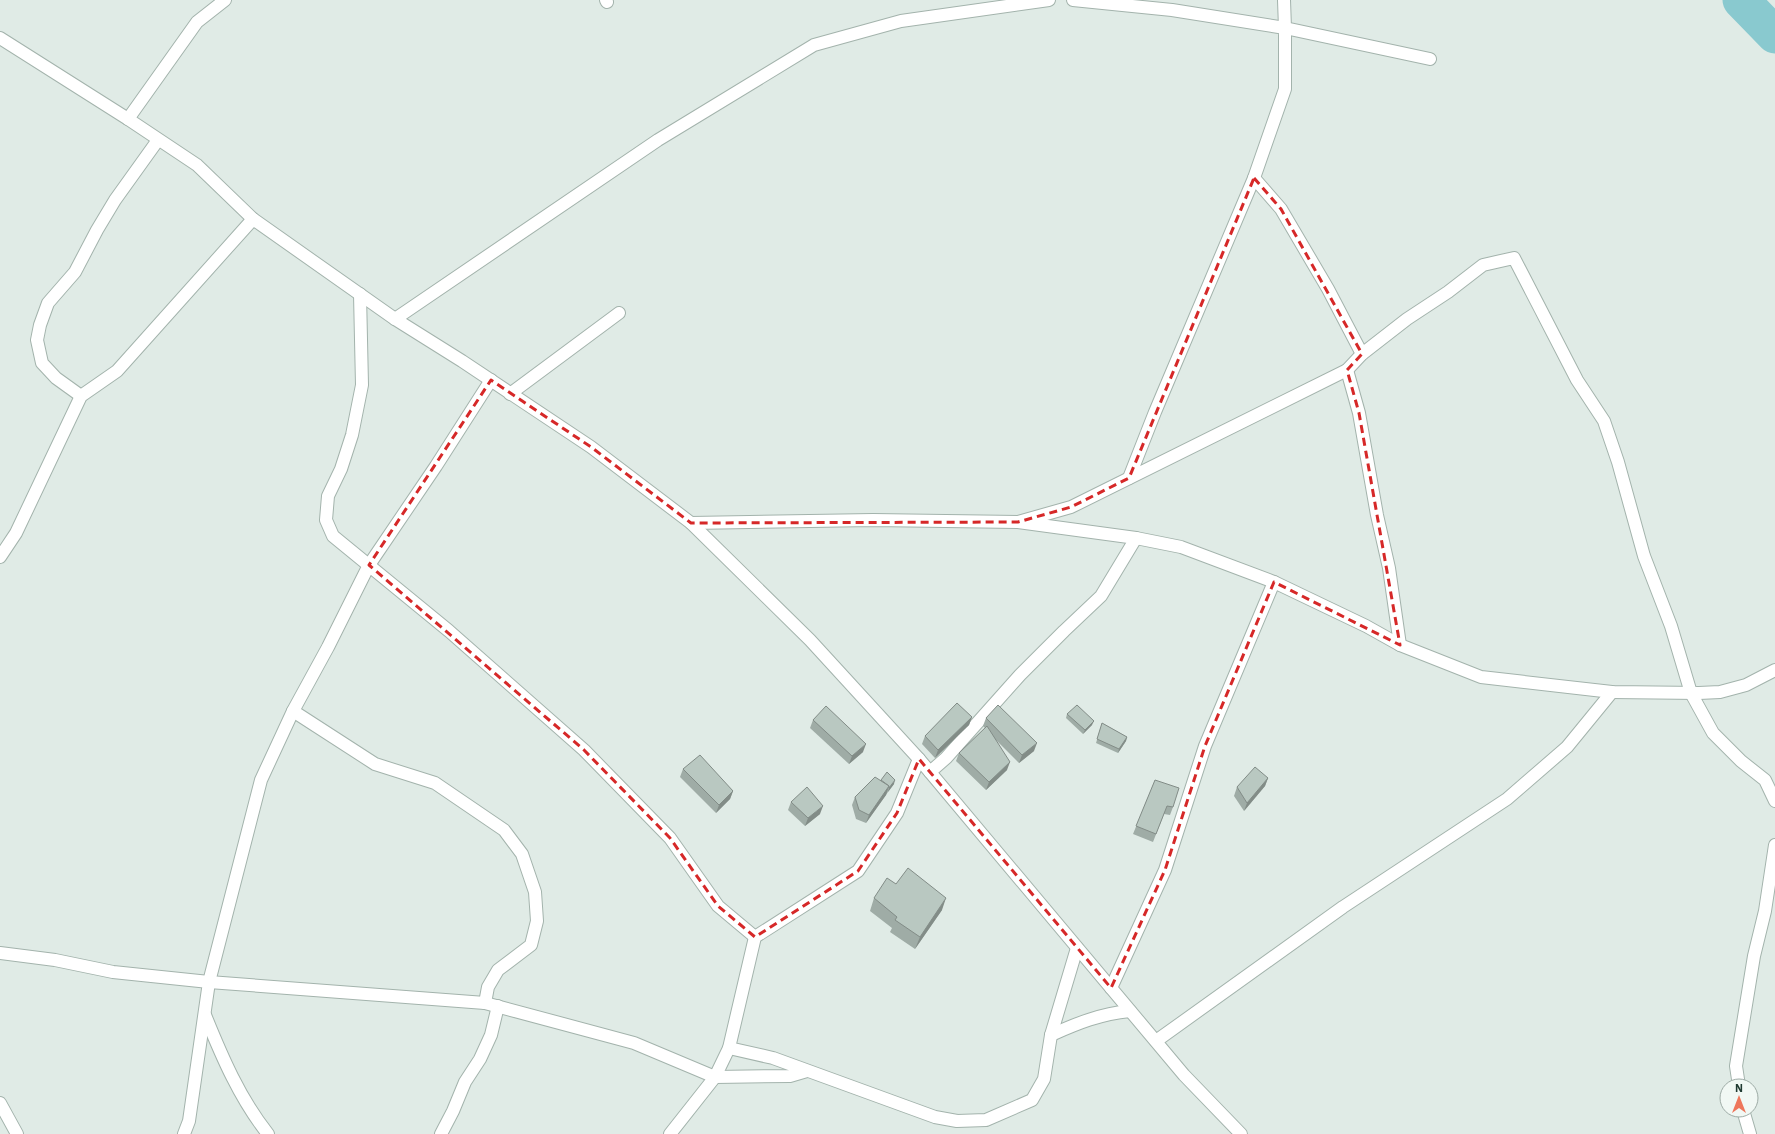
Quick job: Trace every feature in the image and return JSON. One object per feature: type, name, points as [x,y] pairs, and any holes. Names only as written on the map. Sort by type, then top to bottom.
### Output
[{"type":"street","points":[[128,119],[197,22],[225,0]]},
{"type":"street","points":[[395,319],[658,140],[814,45],[901,21],[1049,0]]},
{"type":"street","points":[[1073,0],[1172,10],[1284,28],[1430,59]]},
{"type":"street","points":[[1129,478],[1155,412],[1254,178],[1285,89],[1284,0]]},
{"type":"street","points":[[0,38],[128,119],[197,165],[253,219],[395,319],[491,380],[591,447],[691,523],[810,640],[919,759],[1184,1075],[1241,1134]]},
{"type":"street","points":[[81,396],[56,378],[42,363],[38,340],[40,325],[48,303],[75,272],[100,224],[158,140]]},
{"type":"street","points":[[1254,178],[1281,209],[1328,289],[1362,354]]},
{"type":"street","points":[[0,557],[16,533],[81,396],[117,371],[253,219]]},
{"type":"street","points":[[1018,522],[1071,507],[1347,370],[1362,354],[1407,319],[1448,292],[1483,265],[1514,258],[1577,380],[1604,421],[1618,462],[1644,556],[1672,626],[1691,693],[1713,733],[1741,761],[1765,780],[1775,801]]},
{"type":"street","points":[[360,294],[362,385],[352,435],[341,469],[328,496],[326,520],[332,536],[449,631],[584,750],[670,838],[718,906],[755,937]]},
{"type":"street","points":[[510,394],[619,313]]},
{"type":"street","points":[[1347,370],[1359,413],[1377,515],[1389,568],[1400,645]]},
{"type":"street","points":[[184,1134],[189,1121],[209,982],[261,780],[293,711],[328,647],[369,565],[436,466],[491,380]]},
{"type":"street","points":[[691,523],[873,520],[1018,522],[1136,538],[1181,547],[1274,582],[1366,626],[1400,645],[1480,677],[1612,692],[1691,693],[1720,692],[1746,685],[1775,670]]},
{"type":"street","points":[[930,772],[946,758],[1020,675],[1064,630],[1101,596],[1136,538]]},
{"type":"street","points":[[1111,988],[1165,870],[1205,746],[1274,582]]},
{"type":"street","points":[[1156,1041],[1343,907],[1506,799],[1567,747],[1612,692]]},
{"type":"street","points":[[293,711],[375,764],[435,783],[504,830],[522,854],[535,892],[537,921],[531,945],[498,970],[488,987],[485,1004]]},
{"type":"street","points":[[670,1134],[715,1077],[729,1048],[755,937],[858,871],[897,813],[919,759]]},
{"type":"street","points":[[1738,1078],[1736,1066],[1754,956],[1765,911],[1775,844]]},
{"type":"street","points":[[729,1048],[773,1058],[935,1117],[957,1121],[986,1120],[1032,1100],[1044,1079],[1051,1035],[1077,948]]},
{"type":"street","points":[[0,953],[55,960],[112,972],[209,982],[485,1004],[498,1006],[634,1043],[715,1077],[790,1076],[807,1071]]},
{"type":"street","points":[[441,1134],[453,1111],[465,1082],[480,1059],[491,1034],[498,1006]]},
{"type":"street","points":[[1051,1035],[1088,1019],[1108,1013],[1130,1011]]},
{"type":"street","points":[[204,1014],[223,1059],[254,1116],[268,1134]]},
{"type":"street","points":[[0,1102],[18,1134]]},
{"type":"street","points":[[1745,1118],[1750,1134]]},
{"type":"highlighted area","points":[[1254,178],[1281,209],[1362,354],[1347,370],[1359,413],[1400,645],[1274,582],[1205,746],[1165,870],[1111,988],[919,759],[897,813],[858,871],[755,937],[718,906],[670,838],[584,750],[369,565],[491,380],[591,447],[691,523],[1018,522],[1071,507],[1129,478]]},
{"type":"building","points":[[957,703],[972,717],[938,750],[925,736]]},
{"type":"building","points":[[998,705],[1037,743],[1022,755],[986,718]]},
{"type":"building","points":[[1077,705],[1094,721],[1085,730],[1067,714]]},
{"type":"building","points":[[826,706],[866,744],[852,756],[813,720]]},
{"type":"building","points":[[1102,723],[1127,737],[1119,749],[1097,739]]},
{"type":"building","points":[[987,726],[1010,762],[989,782],[959,753]]},
{"type":"building","points":[[700,755],[733,791],[719,805],[683,769]]},
{"type":"building","points":[[1255,767],[1268,778],[1247,803],[1237,787]]},
{"type":"building","points":[[887,772],[895,780],[889,788],[889,786],[881,780]]},
{"type":"building","points":[[875,777],[889,786],[869,815],[859,810],[855,797]]},
{"type":"building","points":[[1155,780],[1179,788],[1173,807],[1167,806],[1156,834],[1136,826]]},
{"type":"building","points":[[807,787],[823,806],[808,818],[791,802]]},
{"type":"building","points":[[908,868],[946,898],[920,937],[895,920],[897,917],[874,898],[887,878],[896,884]]},
{"type":"waterway","points":[[1741,0],[1775,35]]}]
